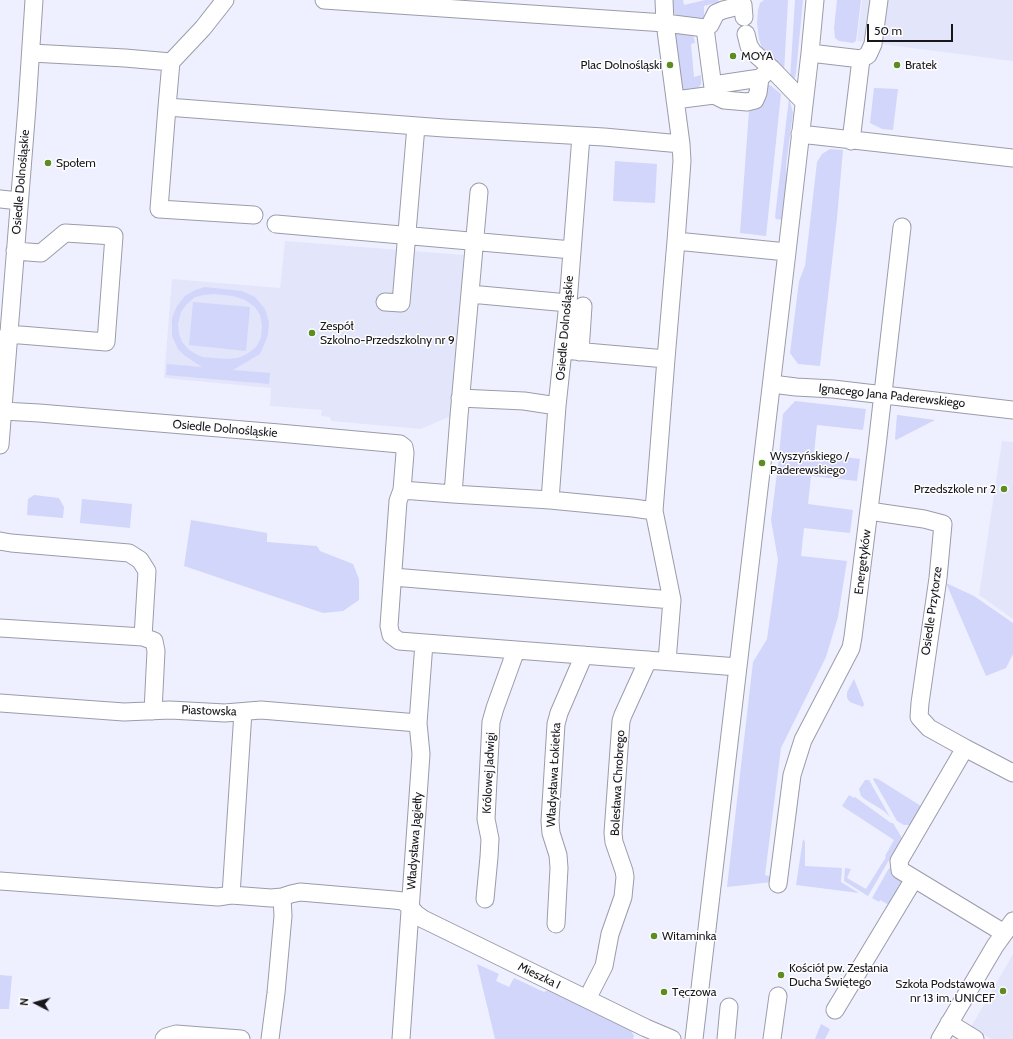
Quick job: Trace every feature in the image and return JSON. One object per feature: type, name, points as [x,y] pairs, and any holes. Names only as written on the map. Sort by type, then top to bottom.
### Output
[{"type":"street","name":"Osiedle Dolnośląskie","points":[[0,445],[34,0]]},
{"type":"street","points":[[225,0],[203,28],[171,62],[159,209],[254,215]]},
{"type":"street","points":[[324,0],[665,23],[705,28],[710,24],[716,13],[723,10],[746,7]]},
{"type":"street","points":[[664,0],[665,23],[682,161],[654,511],[672,600],[667,660]]},
{"type":"street","points":[[810,53],[861,59],[868,55],[873,44],[878,0]]},
{"type":"street","points":[[694,1039],[772,384],[815,3]]},
{"type":"street","points":[[705,28],[713,90]]},
{"type":"street","points":[[746,34],[749,46],[765,73],[804,102]]},
{"type":"street","points":[[31,53],[171,62]]},
{"type":"street","points":[[851,140],[861,59]]},
{"type":"street","points":[[675,100],[713,90],[765,73]]},
{"type":"street","points":[[167,107],[416,126],[604,137],[681,144]]},
{"type":"street","points":[[385,302],[401,303],[416,126]]},
{"type":"street","points":[[800,134],[1013,158]]},
{"type":"street","name":"Osiedle Dolnośląskie","points":[[550,500],[558,406],[572,351],[576,304],[572,250],[581,136]]},
{"type":"street","points":[[453,494],[460,398],[479,192]]},
{"type":"street","points":[[0,199],[19,200]]},
{"type":"street","points":[[276,224],[572,250]]},
{"type":"street","name":"Energetyków","points":[[778,884],[792,774],[803,740],[851,648],[869,511],[902,227]]},
{"type":"street","points":[[8,334],[106,342],[114,236],[65,232],[42,253],[15,251]]},
{"type":"street","points":[[676,241],[787,252]]},
{"type":"street","points":[[470,294],[576,304]]},
{"type":"street","points":[[572,351],[666,359]]},
{"type":"street","name":"Ignacego Jana Paderewskiego","points":[[772,384],[883,394],[1013,410]]},
{"type":"street","points":[[460,398],[524,402],[558,406]]},
{"type":"street","name":"Osiedle Dolnośląskie","points":[[3,411],[400,444],[404,447],[405,453],[402,490],[398,501],[389,626],[391,635],[399,641],[424,643]]},
{"type":"street","points":[[402,490],[550,500],[654,511]]},
{"type":"street","name":"Osiedle Przytorze","points":[[869,511],[924,518],[943,524],[938,578],[919,717],[929,728],[1013,773]]},
{"type":"street","points":[[0,541],[129,553],[140,560],[147,571],[143,637]]},
{"type":"street","points":[[393,577],[672,600]]},
{"type":"street","points":[[0,628],[143,637],[154,641],[156,651],[153,711]]},
{"type":"street","points":[[424,643],[738,666]]},
{"type":"street","name":"Władysława Jagiełły","points":[[401,1039],[421,754],[418,722],[424,643]]},
{"type":"street","name":"Królowej Jadwigi","points":[[485,900],[490,839],[486,819],[491,722],[516,650]]},
{"type":"street","name":"Władysława Łokietka","points":[[556,924],[559,868],[558,855],[551,833],[550,821],[556,724],[559,713],[584,655]]},
{"type":"street","name":"Bolesława Chrobrego","points":[[587,999],[604,966],[610,934],[623,897],[625,877],[614,842],[613,833],[621,721],[648,660]]},
{"type":"street","name":"Piastowska","points":[[0,703],[124,712],[170,710],[224,713],[261,710],[418,722]]},
{"type":"street","points":[[231,895],[243,712]]},
{"type":"street","points":[[940,1039],[1008,927],[914,879],[900,870],[899,860],[965,748]]},
{"type":"street","points":[[835,1010],[914,879]]},
{"type":"street","points":[[0,882],[218,897],[231,895],[271,898],[282,897],[300,892],[403,901],[410,906]]},
{"type":"street","points":[[270,1039],[283,916],[282,897]]},
{"type":"street","name":"Mieszka I","points":[[410,906],[416,914],[423,919],[587,999],[644,1034],[672,1039]]},
{"type":"street","points":[[772,1039],[778,996]]},
{"type":"street","points":[[726,1039],[729,1006]]},
{"type":"street","points":[[949,1024],[975,1039]]},
{"type":"street","points":[[164,1039],[176,1034],[241,1039]]},
{"type":"shaded area","points":[[671,0],[683,0],[684,5],[705,0],[718,0],[719,2],[704,6],[704,18],[702,21],[681,18],[675,14],[671,9]]},
{"type":"shaded area","points":[[764,0],[788,0],[784,72],[762,48],[759,39],[757,23],[758,10],[760,3]]},
{"type":"shaded area","points":[[795,0],[803,0],[796,73],[793,81],[790,80]]},
{"type":"shaded area","points":[[837,0],[861,0],[856,41],[853,43],[839,41],[835,38],[834,28]]},
{"type":"shaded area","points":[[862,0],[1013,0],[1013,61],[857,41]]},
{"type":"shaded area","points":[[681,32],[693,34],[695,43],[691,44],[694,77],[701,75],[701,84],[697,90],[686,91],[679,88],[673,40],[676,34]]},
{"type":"shaded area","points":[[770,85],[781,94],[766,236],[740,233],[749,111],[756,105],[765,86]]},
{"type":"shaded area","points":[[874,88],[898,89],[893,130],[882,129],[870,123]]},
{"type":"shaded area","points":[[789,98],[793,113],[786,166],[788,191],[784,220],[776,219],[775,217]]},
{"type":"shaded area","points":[[830,149],[843,150],[837,218],[820,366],[798,364],[790,353],[799,281],[805,266],[817,162],[822,154]]},
{"type":"shaded area","points":[[615,161],[657,164],[655,203],[613,201]]},
{"type":"shaded area","name":"Zespół Szkolno-Przedszkolny nr 9","points":[[285,241],[464,255],[451,416],[421,429],[331,421],[330,417],[321,416],[322,410],[270,406],[271,388],[164,378],[172,279],[280,288]]},
{"type":"shaded area","points":[[205,287],[242,291],[255,297],[265,309],[269,322],[268,335],[260,354],[233,370],[270,373],[269,384],[166,375],[167,364],[202,367],[178,349],[172,336],[172,318],[177,306],[185,296],[195,290]],"holes":[[[214,294],[233,296],[245,300],[255,307],[260,315],[262,325],[261,338],[256,347],[247,354],[238,358],[227,359],[202,357],[188,349],[182,342],[178,324],[181,312],[187,304],[195,297],[204,295]]]},
{"type":"shaded area","points":[[193,302],[250,307],[246,351],[189,345]]},
{"type":"shaded area","points":[[795,401],[866,409],[863,430],[817,425],[814,453],[860,459],[857,481],[811,476],[808,504],[853,510],[850,533],[804,528],[801,556],[847,561],[838,617],[826,657],[781,748],[765,875],[772,877],[772,882],[727,887],[753,662],[767,639],[778,560],[771,520],[783,414]]},
{"type":"shaded area","points":[[897,415],[935,420],[896,440]]},
{"type":"shaded area","name":"Przedszkole nr 2","points":[[1002,441],[1013,442],[1013,619],[979,595]]},
{"type":"shaded area","points":[[34,495],[59,498],[64,507],[63,518],[27,515],[28,499]]},
{"type":"shaded area","points":[[82,499],[132,504],[130,528],[80,523]]},
{"type":"shaded area","points":[[191,520],[267,533],[267,542],[317,546],[320,551],[353,564],[359,579],[359,600],[343,611],[323,613],[184,566]]},
{"type":"shaded area","points":[[946,583],[974,596],[1013,623],[1013,654],[1006,668],[986,676]]},
{"type":"shaded area","points":[[854,679],[864,704],[863,707],[850,702],[847,698],[847,692]]},
{"type":"shaded area","points":[[874,778],[921,806],[910,825],[904,825],[897,821],[873,779]]},
{"type":"shaded area","points":[[865,780],[869,780],[890,817],[884,811],[861,796],[859,789]]},
{"type":"shaded area","points":[[849,795],[854,798],[855,797],[893,823],[902,838],[868,896],[844,881],[845,868],[851,869],[847,878],[866,889],[886,857],[885,856],[894,840],[842,806]]},
{"type":"shaded area","points":[[803,839],[805,842],[805,866],[842,868],[841,882],[859,893],[796,885]]},
{"type":"shaded area","points":[[889,868],[900,876],[903,882],[891,906],[880,900],[879,902],[872,898]]},
{"type":"shaded area","name":"Szkoła Podstawowa nr 13 im. UNICEF","points":[[1013,954],[1013,1039],[991,1039],[971,1027]]},
{"type":"shaded area","points":[[477,964],[499,974],[496,981],[509,987],[514,978],[544,992],[552,988],[629,1027],[634,1036],[633,1039],[495,1039]]},
{"type":"shaded area","points":[[0,975],[12,976],[9,1009],[0,1009]]},
{"type":"shaded area","points":[[821,1024],[830,1029],[825,1039],[815,1039]]},
{"type":"place","name":"MOYA","points":[[733,56]]},
{"type":"place","name":"Plac Dolnośląski","points":[[670,65]]},
{"type":"place","name":"Bratek","points":[[897,65]]},
{"type":"place","name":"Społem","points":[[48,163]]},
{"type":"place","name":"Zespół Szkolno-Przedszkolny nr 9","points":[[312,333]]},
{"type":"place","name":"Wyszyńskiego / Paderewskiego","points":[[762,463]]},
{"type":"place","name":"Przedszkole nr 2","points":[[1004,489]]},
{"type":"place","name":"Witaminka","points":[[654,936]]},
{"type":"place","name":"Kościół pw. Zesłania Ducha Świętego","points":[[781,975]]},
{"type":"place","name":"Szkoła Podstawowa nr 13 im. UNICEF","points":[[1003,991]]},
{"type":"place","name":"Tęczowa","points":[[664,992]]}]
